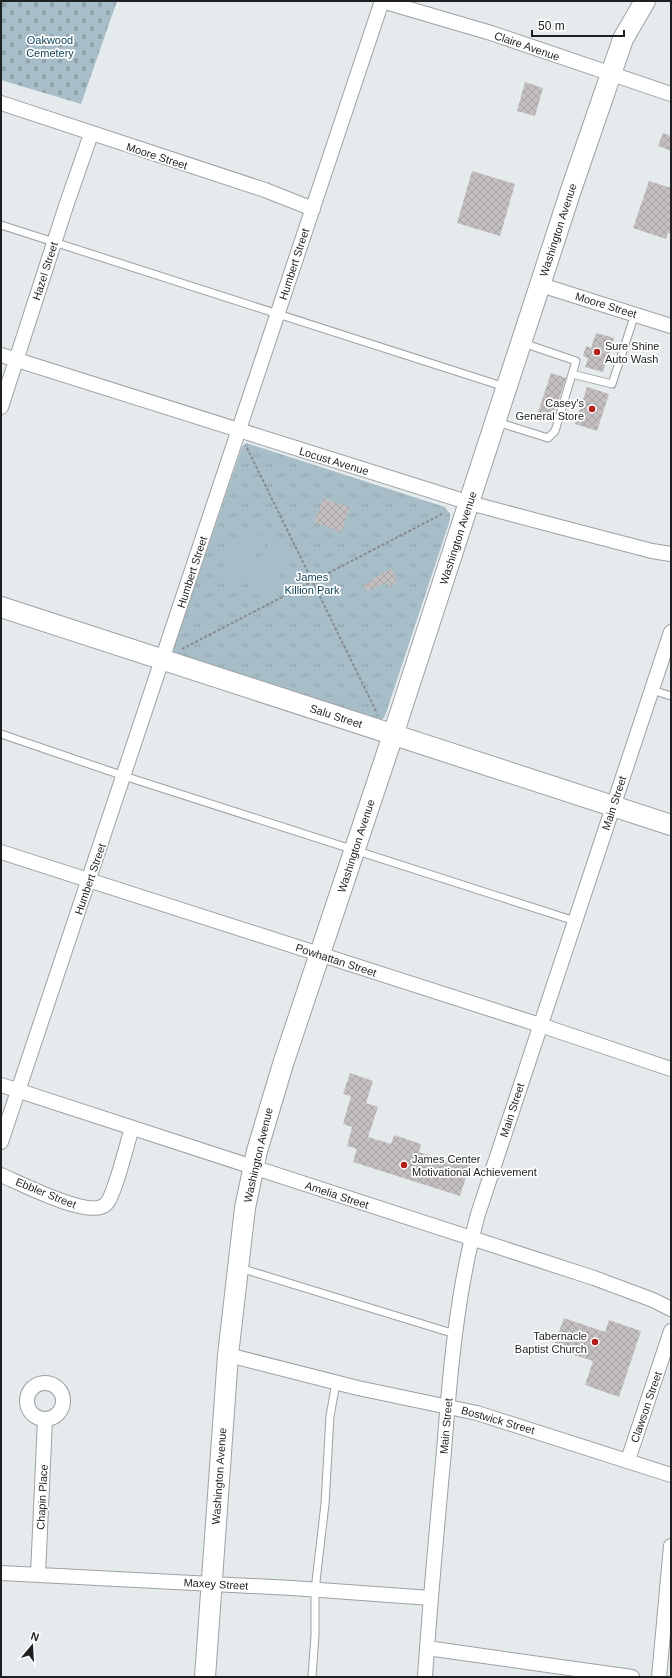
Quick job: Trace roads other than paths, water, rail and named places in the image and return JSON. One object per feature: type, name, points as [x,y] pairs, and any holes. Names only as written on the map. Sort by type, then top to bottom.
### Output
[{"type":"main road","name":"Washington Avenue","points":[[205,1677],[228,1355],[238,1267],[253,1168],[264,1125],[508,388],[571,190],[612,75],[623,39],[627,1]]},
{"type":"main road","name":"Washington Avenue","points":[[623,39],[645,1]]},
{"type":"main road","name":"Salu Street","points":[[1,607],[671,825]]},
{"type":"street","name":"Claire Avenue","points":[[382,1],[491,33],[671,94]]},
{"type":"street","name":"Humbert Street","points":[[1,1142],[382,1]]},
{"type":"street","name":"Moore Street","points":[[1,103],[264,190],[313,209]]},
{"type":"street","name":"Hazel Street","points":[[1,407],[54,242],[91,134]]},
{"type":"street","name":"Moore Street","points":[[541,285],[671,326]]},
{"type":"street","name":"Locust Avenue","points":[[1,355],[470,503],[560,528],[652,551],[671,554]]},
{"type":"street","name":"Main Street","points":[[425,1677],[447,1406],[455,1334],[471,1238],[540,1025],[671,632]]},
{"type":"street","name":"Powhattan Street","points":[[1,852],[540,1025],[671,1069]]},
{"type":"street","name":"Amelia Street","points":[[1,1085],[594,1278],[653,1300],[671,1309]]},
{"type":"street","name":"Ebbler Street","points":[[1,1175],[62,1201],[80,1207],[99,1208],[108,1202],[113,1190],[132,1128]]},
{"type":"street","name":"Clawson Street","points":[[628,1460],[671,1331]]},
{"type":"street","name":"Bostwick Street","points":[[228,1355],[336,1383],[477,1413],[671,1475]]},
{"type":"street","name":"Chapin Place","points":[[38,1575],[46,1419]]},
{"type":"street","points":[[659,1677],[671,1546]]},
{"type":"street","name":"Maxey Street","points":[[1,1573],[211,1583],[431,1598]]},
{"type":"street","points":[[427,1648],[632,1677]]},
{"type":"lane","points":[[1,225],[508,388]]},
{"type":"lane","points":[[572,374],[612,384],[635,314]]},
{"type":"lane","points":[[496,422],[548,438],[555,431],[576,361],[522,343]]},
{"type":"lane","points":[[652,690],[671,696]]},
{"type":"lane","points":[[1,734],[124,776],[575,921]]},
{"type":"lane","points":[[238,1267],[455,1334]]},
{"type":"lane","points":[[312,1677],[315,1635],[315,1590],[325,1504],[330,1416],[336,1383]]},
{"type":"place","name":"Sure Shine Auto Wash","points":[[597,352]]},
{"type":"place","name":"Casey's General Store","points":[[592,409]]},
{"type":"place","name":"James Center Motivational Achievement","points":[[404,1165]]},
{"type":"place","name":"Tabernacle Baptist Church","points":[[595,1342]]},
{"type":"park label","name":"Oakwood Cemetery","points":[[50,46]]},
{"type":"park label","name":"James Killion Park","points":[[312,583]]}]
